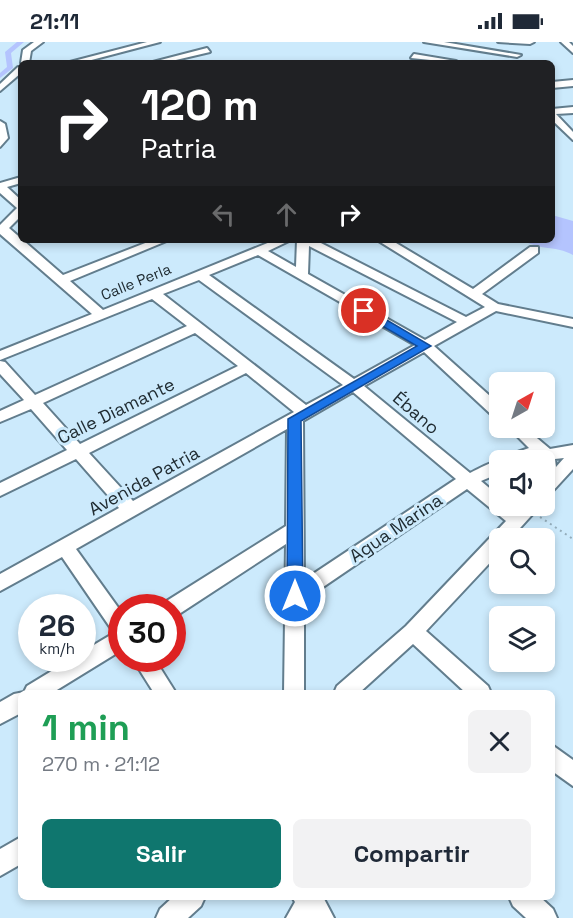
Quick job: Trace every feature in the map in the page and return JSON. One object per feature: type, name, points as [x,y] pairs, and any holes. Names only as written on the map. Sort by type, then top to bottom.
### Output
[{"type":"street","points":[[25,60],[27,50],[39,42]]},
{"type":"street","points":[[83,60],[156,42]]},
{"type":"street","points":[[505,43],[530,42]]},
{"type":"street","points":[[565,42],[573,51]]},
{"type":"street","points":[[505,43],[520,60]]},
{"type":"street","points":[[429,60],[411,58],[427,44],[516,55]]},
{"type":"street","points":[[165,60],[208,49]]},
{"type":"street","points":[[0,88],[18,71]]},
{"type":"street","points":[[10,78],[18,78]]},
{"type":"street","points":[[555,85],[573,83]]},
{"type":"street","points":[[555,113],[573,110]]},
{"type":"street","points":[[555,116],[573,137]]},
{"type":"street","points":[[0,124],[3,138],[0,144]]},
{"type":"street","points":[[18,181],[0,187],[18,203]]},
{"type":"street","points":[[18,213],[2,230],[18,242]]},
{"type":"street","points":[[19,243],[101,315]]},
{"type":"street","points":[[22,245],[28,243]]},
{"type":"street","points":[[61,280],[155,243]]},
{"type":"street","name":"Calle Perla","points":[[0,356],[277,243]]},
{"type":"street","points":[[302,276],[304,243]]},
{"type":"street","points":[[310,243],[468,323]]},
{"type":"street","points":[[388,243],[494,307],[570,320]]},
{"type":"street","points":[[258,250],[426,346],[489,404]]},
{"type":"street","points":[[472,295],[534,250]]},
{"type":"street","name":"Ébano","points":[[199,274],[355,386],[466,481],[489,493]]},
{"type":"street","points":[[153,293],[248,368],[300,416],[295,529],[294,690]]},
{"type":"street","name":"Avenida Patria","points":[[0,583],[494,307]]},
{"type":"street","points":[[0,417],[196,327]]},
{"type":"street","points":[[0,365],[131,510]]},
{"type":"street","name":"Calle Diamante","points":[[0,490],[248,368]]},
{"type":"street","points":[[527,438],[541,450]]},
{"type":"street","points":[[555,454],[573,451]]},
{"type":"street","points":[[555,478],[573,459]]},
{"type":"street","name":"Agua Marina","points":[[295,596],[466,481],[489,471]]},
{"type":"street","points":[[510,528],[521,516]]},
{"type":"street","points":[[186,599],[295,529]]},
{"type":"street","points":[[65,547],[108,609]]},
{"type":"street","points":[[347,690],[413,632],[489,551]]},
{"type":"street","points":[[413,632],[478,690]]},
{"type":"street","points":[[38,690],[108,647]]},
{"type":"street","points":[[152,672],[164,690]]},
{"type":"street","points":[[0,714],[18,703]]},
{"type":"street","points":[[555,759],[573,775]]},
{"type":"street","points":[[0,864],[18,851]]},
{"type":"street","points":[[169,918],[189,900]]},
{"type":"street","points":[[525,900],[544,918]]},
{"type":"path","points":[[532,516],[573,539]]},
{"type":"water","points":[[555,216],[573,221],[573,255],[560,250],[529,243],[555,243]]},
{"type":"waterway","points":[[0,76],[10,68],[8,52],[21,42]]},
{"type":"route","points":[[295,596],[294,419],[426,346],[364,311]]}]
